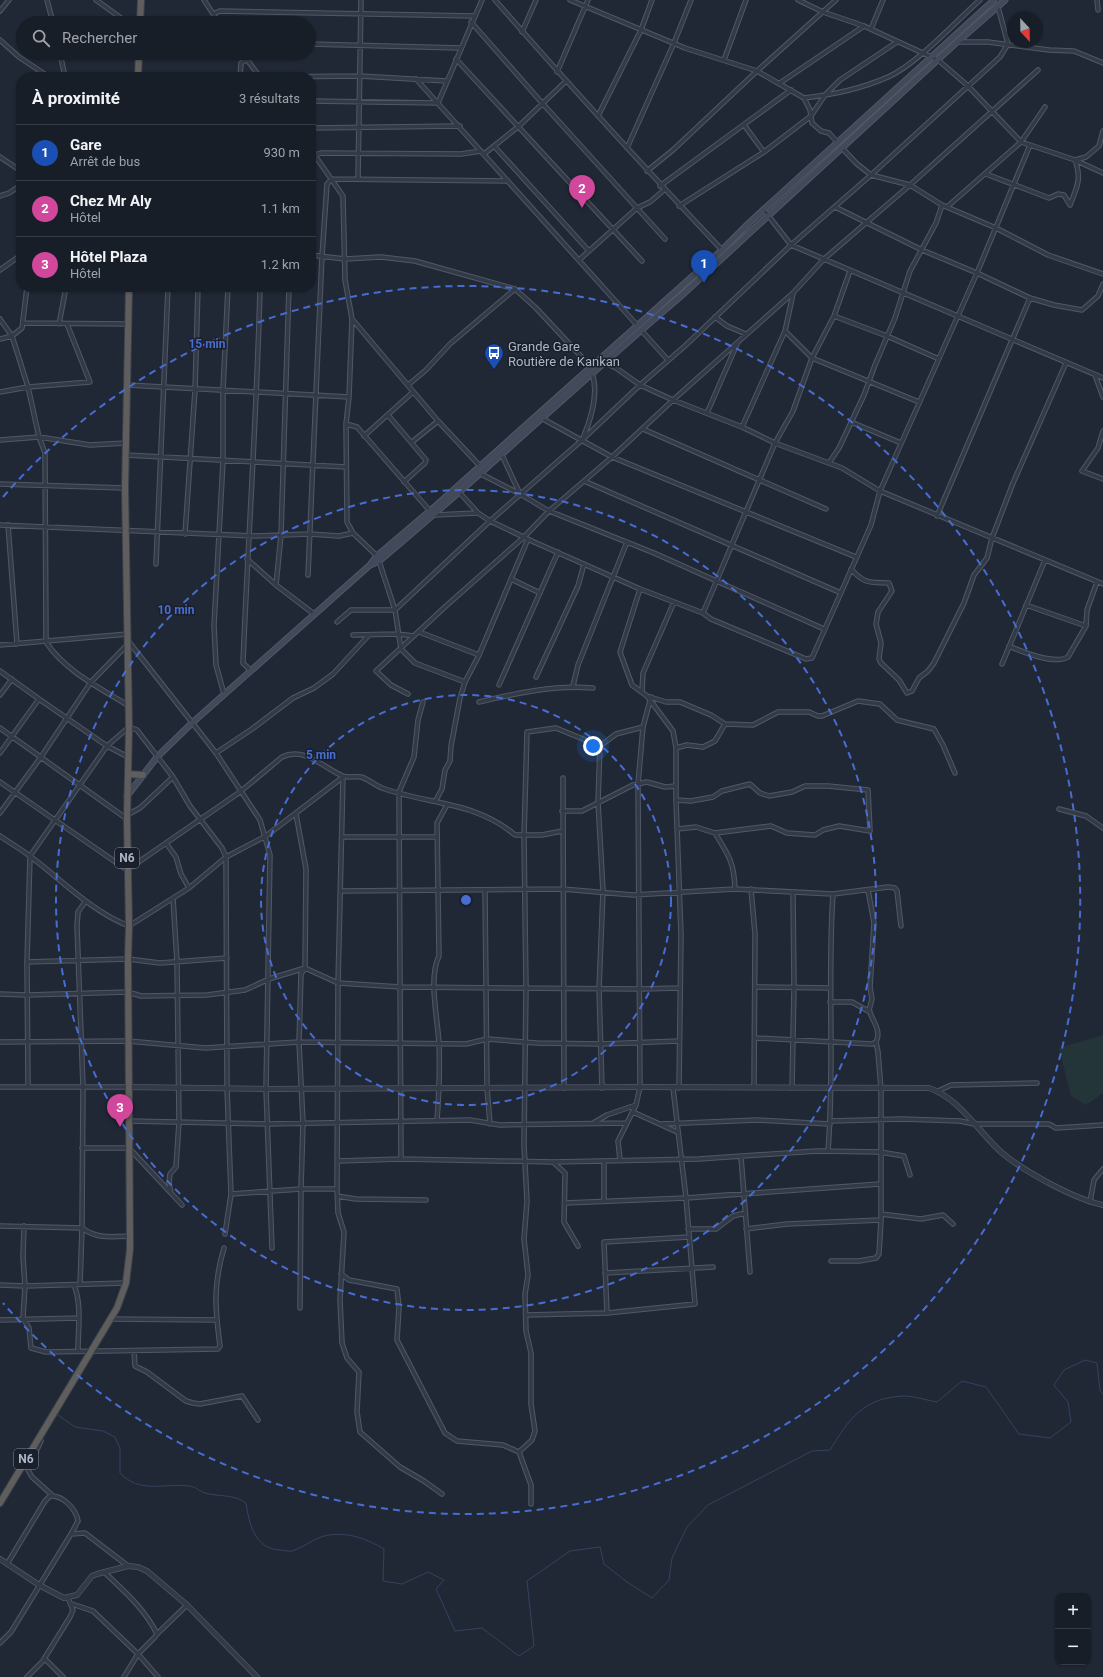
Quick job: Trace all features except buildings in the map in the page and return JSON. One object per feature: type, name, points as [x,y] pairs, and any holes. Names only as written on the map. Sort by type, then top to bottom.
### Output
[{"type":"highway","points":[[140,16],[141,0]]},
{"type":"highway","points":[[138,72],[139,60]]},
{"type":"highway","name":"N6","points":[[0,1503],[117,1308],[126,1283],[130,1236],[128,1087],[129,926],[127,870],[129,706],[125,488],[129,292]]},
{"type":"highway","points":[[128,774],[143,775]]},
{"type":"main road","points":[[432,513],[480,466],[722,250],[994,0]]},
{"type":"main road","points":[[127,796],[157,757],[250,670],[378,558],[432,513],[460,493],[640,330],[726,255],[957,42],[1005,0]]},
{"type":"main road","points":[[722,250],[726,255]]},
{"type":"street","points":[[0,11],[9,0]]},
{"type":"street","points":[[47,0],[51,16]]},
{"type":"street","points":[[96,0],[118,16]]},
{"type":"street","points":[[204,0],[213,14],[220,11],[474,16]]},
{"type":"street","points":[[358,180],[360,128],[359,45],[361,0]]},
{"type":"street","points":[[438,103],[471,22],[482,0]]},
{"type":"street","points":[[495,0],[565,82],[598,116],[660,186],[722,250]]},
{"type":"street","points":[[522,32],[536,0]]},
{"type":"street","points":[[570,0],[674,43],[757,71],[780,83],[804,98],[812,123],[821,131],[829,134],[838,144]]},
{"type":"street","points":[[557,72],[588,0]]},
{"type":"street","points":[[598,116],[641,30],[652,0]]},
{"type":"street","points":[[627,148],[674,43],[691,0]]},
{"type":"street","points":[[724,60],[746,0]]},
{"type":"street","points":[[799,0],[823,12],[871,29],[938,60],[993,110],[1021,142],[1075,160],[1103,173]]},
{"type":"street","points":[[647,171],[673,150],[757,71],[836,0]]},
{"type":"street","points":[[871,29],[883,0]]},
{"type":"street","points":[[804,98],[825,95],[888,77],[922,52],[980,0]]},
{"type":"street","points":[[1097,0],[1098,10]]},
{"type":"street","points":[[998,6],[1007,40]]},
{"type":"street","points":[[471,22],[665,239]]},
{"type":"street","points":[[780,83],[864,26]]},
{"type":"street","points":[[0,40],[16,54]]},
{"type":"street","points":[[679,206],[764,152],[811,116],[825,95],[840,80],[897,42]]},
{"type":"street","points":[[957,42],[1007,44]]},
{"type":"street","points":[[316,44],[460,48]]},
{"type":"street","points":[[337,622],[351,610],[395,610],[490,520],[582,441],[791,245],[871,175],[967,85],[1000,57],[1007,46]]},
{"type":"street","points":[[1035,48],[1074,51],[1103,63]]},
{"type":"street","points":[[456,59],[642,261]]},
{"type":"street","points":[[24,60],[42,72]]},
{"type":"street","points":[[61,60],[64,72]]},
{"type":"street","points":[[240,72],[241,63],[246,60],[256,72]]},
{"type":"street","points":[[408,694],[390,685],[376,671],[526,538],[549,511],[612,457],[673,400],[793,293],[824,260],[1038,70]]},
{"type":"street","points":[[316,76],[359,76],[447,81]]},
{"type":"street","points":[[416,79],[460,126],[637,325]]},
{"type":"street","points":[[316,154],[320,153],[461,154],[482,152],[494,146],[519,126],[565,82]]},
{"type":"street","points":[[660,186],[791,90]]},
{"type":"street","points":[[316,102],[360,101],[438,103]]},
{"type":"street","points":[[947,207],[1021,142],[1045,107]]},
{"type":"street","points":[[744,125],[764,152]]},
{"type":"street","points":[[316,128],[460,126]]},
{"type":"street","points":[[1075,160],[1086,157],[1099,146],[1103,131]]},
{"type":"street","points":[[460,493],[478,512],[490,520],[526,538],[613,578],[703,613],[711,619],[806,659],[812,658],[871,525],[880,491],[977,273],[1030,145]]},
{"type":"street","points":[[494,146],[589,251]]},
{"type":"street","points":[[842,148],[856,163],[871,175],[910,185],[942,205],[996,228],[1048,255],[1103,274]]},
{"type":"street","points":[[0,157],[16,168]]},
{"type":"street","points":[[316,158],[344,196],[345,280],[352,319],[349,397],[346,424],[347,522],[353,534],[378,558],[395,610],[401,649],[415,663],[465,682]]},
{"type":"street","points":[[986,174],[1050,198],[1058,194],[1064,196],[1070,205],[1079,184],[1079,171],[1075,160]]},
{"type":"street","points":[[332,179],[508,181]]},
{"type":"street","points":[[308,575],[322,256],[328,184],[332,179]]},
{"type":"street","points":[[0,196],[16,188]]},
{"type":"street","points":[[579,260],[637,208],[650,202],[664,190]]},
{"type":"street","points":[[829,463],[839,448],[869,381],[895,318],[910,271],[936,223],[942,205]]},
{"type":"street","points":[[835,207],[922,250],[977,273],[1030,298],[1054,305],[1082,310],[1098,296],[1103,284]]},
{"type":"street","points":[[764,210],[791,245],[1103,378]]},
{"type":"street","points":[[316,255],[345,259],[381,257],[415,261],[515,289],[536,308],[590,368],[593,374],[594,393],[590,423],[582,441]]},
{"type":"street","points":[[0,270],[16,259]]},
{"type":"street","points":[[703,613],[775,443],[793,411],[812,358],[834,316],[850,271]]},
{"type":"street","points":[[408,385],[426,370],[450,344],[515,289]]},
{"type":"street","points":[[0,340],[12,336],[19,331],[23,323],[26,292]]},
{"type":"street","points":[[58,324],[65,292]]},
{"type":"street","points":[[156,564],[168,292]]},
{"type":"street","points":[[185,534],[195,390],[198,292]]},
{"type":"street","points":[[224,694],[216,665],[214,632],[223,461],[223,390],[228,292]]},
{"type":"street","points":[[250,670],[244,663],[248,536],[258,392],[260,292]]},
{"type":"street","points":[[276,585],[281,535],[289,292]]},
{"type":"street","points":[[742,427],[785,331],[793,293]]},
{"type":"street","points":[[937,516],[1030,298]]},
{"type":"street","points":[[834,316],[887,336],[939,359]]},
{"type":"street","points":[[715,317],[727,326],[746,334]]},
{"type":"street","points":[[0,319],[12,336],[28,387],[39,437],[45,453],[44,527],[46,642],[53,653],[90,682],[129,706]]},
{"type":"street","points":[[352,319],[438,421],[480,466]]},
{"type":"street","points":[[23,323],[128,324]]},
{"type":"street","points":[[0,392],[28,387],[90,382],[67,324]]},
{"type":"street","points":[[640,330],[668,360]]},
{"type":"street","points":[[785,331],[812,358],[919,402]]},
{"type":"street","points":[[706,413],[738,343]]},
{"type":"street","points":[[599,360],[616,368],[640,385],[673,400],[742,427],[775,443],[842,468],[880,491],[1103,584]]},
{"type":"street","points":[[852,569],[865,581],[871,584],[889,583],[892,586],[892,591],[878,612],[876,624],[881,642],[879,659],[881,663],[899,680],[907,693],[912,691],[919,678],[928,671],[934,663],[964,603],[974,575],[987,558],[992,538],[1013,483],[1066,363]]},
{"type":"street","points":[[1094,375],[1103,398]]},
{"type":"street","points":[[126,385],[195,390],[223,390],[349,397]]},
{"type":"street","points":[[364,436],[413,392]]},
{"type":"street","points":[[388,414],[426,460],[425,464],[404,482]]},
{"type":"street","points":[[543,419],[612,457],[856,557]]},
{"type":"street","points":[[412,442],[438,421]]},
{"type":"street","points":[[851,422],[901,443]]},
{"type":"street","points":[[346,424],[357,427],[432,513],[478,512]]},
{"type":"street","points":[[643,429],[826,508]]},
{"type":"street","points":[[1103,432],[1098,448],[1082,471],[1103,479]]},
{"type":"street","points":[[0,440],[39,437],[90,445],[126,442]]},
{"type":"street","points":[[126,455],[191,460],[346,467]]},
{"type":"street","points":[[502,455],[520,494]]},
{"type":"street","points":[[481,474],[549,511],[716,580],[824,629]]},
{"type":"street","points":[[584,482],[841,593]]},
{"type":"street","points":[[0,484],[45,484],[125,488]]},
{"type":"street","points":[[0,525],[248,536],[310,534],[338,536],[353,534]]},
{"type":"street","points":[[8,525],[17,644]]},
{"type":"street","points":[[436,800],[442,789],[445,770],[450,761],[451,746],[459,700],[465,682],[479,655],[511,579],[526,538]]},
{"type":"street","points":[[573,686],[578,665],[627,542]]},
{"type":"street","points":[[499,685],[558,552]]},
{"type":"street","points":[[247,559],[276,585],[314,614]]},
{"type":"street","points":[[1002,664],[1045,560]]},
{"type":"street","points":[[536,677],[578,586],[584,564]]},
{"type":"street","points":[[511,579],[540,593]]},
{"type":"street","points":[[1009,646],[1026,654],[1064,659],[1072,653],[1086,626],[1086,610],[1097,582]]},
{"type":"street","points":[[640,588],[620,652],[632,685],[649,698],[673,731],[676,748],[676,800],[680,891],[680,1088]]},
{"type":"street","points":[[642,692],[643,673],[674,602]]},
{"type":"street","points":[[1026,605],[1086,626]]},
{"type":"street","points":[[419,632],[479,655]]},
{"type":"street","points":[[0,645],[128,634]]},
{"type":"street","points":[[352,635],[398,634],[414,636]]},
{"type":"street","points":[[216,754],[293,698],[314,688],[333,674],[368,635]]},
{"type":"street","points":[[0,813],[41,757],[90,682],[128,643],[216,754],[260,820],[266,836],[270,855],[266,1089],[272,1248]]},
{"type":"street","points":[[0,671],[66,719],[107,746],[128,757]]},
{"type":"street","points":[[0,695],[12,679]]},
{"type":"street","points":[[479,702],[534,689],[573,686],[593,688]]},
{"type":"street","points":[[649,698],[666,702],[680,702],[711,715],[726,724],[753,725],[778,712],[809,712],[822,716],[858,701],[880,704],[897,720],[934,729],[944,745],[955,773]]},
{"type":"street","points":[[620,1160],[618,1141],[636,1105],[640,1087],[640,895],[638,784],[644,727],[649,698]]},
{"type":"street","points":[[0,753],[39,699]]},
{"type":"street","points":[[401,1159],[400,1088],[402,1043],[399,792],[414,758],[418,720],[423,702]]},
{"type":"street","points":[[676,748],[687,744],[703,747],[715,741],[726,724]]},
{"type":"street","points":[[28,1087],[27,962],[30,856],[107,746],[129,727],[137,730],[173,777],[201,820],[222,848],[226,857],[227,1088],[231,1194],[226,1234]]},
{"type":"street","points":[[600,746],[616,734],[644,727]]},
{"type":"street","points":[[0,728],[127,817],[140,808],[173,777]]},
{"type":"street","points":[[519,1452],[532,1440],[535,1431],[531,1404],[532,1353],[526,1332],[525,1294],[528,1276],[524,1239],[527,1201],[524,1088],[526,889],[524,837],[527,732],[556,728],[600,746]]},
{"type":"street","points":[[600,746],[598,802],[603,892],[599,988],[602,1088]]},
{"type":"street","points":[[0,782],[127,870],[240,792],[282,757],[289,753],[296,753],[315,760],[344,777],[361,777],[382,788],[436,800],[480,813],[501,824],[515,836],[524,837],[562,831]]},
{"type":"street","points":[[0,836],[30,856],[85,902],[111,919],[129,926],[189,888],[226,857],[266,836],[344,777]]},
{"type":"street","points":[[344,777],[337,1042],[337,1196],[338,1213],[344,1232],[341,1274],[342,1343],[346,1358],[359,1372],[357,1412],[360,1432],[400,1467],[424,1481],[442,1494]]},
{"type":"street","points":[[563,778],[562,889],[564,1088]]},
{"type":"street","points":[[562,811],[582,811],[633,785],[647,782],[665,787],[676,786]]},
{"type":"street","points":[[676,800],[690,801],[713,798],[722,791],[750,784],[760,793],[769,796],[792,792],[805,786],[828,786],[868,790],[870,831],[839,826],[823,830],[814,835],[787,833],[771,826],[715,833],[696,827],[677,829]]},
{"type":"street","points":[[437,1120],[440,1088],[435,986],[435,964],[439,956],[437,823],[447,804]]},
{"type":"street","points":[[1059,809],[1086,816],[1103,828]]},
{"type":"street","points":[[296,814],[306,869],[305,968],[301,974],[299,1042],[300,1089],[304,1123],[300,1189],[300,1308]]},
{"type":"street","points":[[715,833],[729,856],[734,869],[734,889]]},
{"type":"street","points":[[343,837],[437,837]]},
{"type":"street","points":[[166,843],[176,856],[181,874],[189,888]]},
{"type":"street","points":[[341,891],[562,889],[640,895],[680,891],[751,889],[833,894],[888,887],[895,888],[897,892],[900,906],[901,926]]},
{"type":"street","points":[[751,889],[756,934],[754,1087]]},
{"type":"street","points":[[485,890],[488,1039],[487,1088],[490,1124]]},
{"type":"street","points":[[831,1261],[859,1261],[876,1258],[881,1241],[881,1089],[876,1042],[876,1024],[869,1007],[872,999],[870,987],[874,923],[868,890]]},
{"type":"street","points":[[792,1088],[794,1040],[793,892]]},
{"type":"street","points":[[828,1151],[830,1122],[830,1002],[833,894]]},
{"type":"street","points":[[171,1193],[169,1178],[176,1167],[178,1122],[178,994],[173,898]]},
{"type":"street","points":[[80,1285],[83,1087],[80,1041],[78,912],[85,902]]},
{"type":"street","points":[[27,962],[128,959],[160,963],[226,958]]},
{"type":"street","points":[[0,994],[27,995],[128,992],[141,996],[178,994],[207,995],[245,990],[269,979],[305,968],[338,982],[401,987],[680,988]]},
{"type":"street","points":[[755,988],[831,988]]},
{"type":"street","points":[[830,1002],[852,1002],[870,1012]]},
{"type":"street","points":[[755,1038],[830,1042],[876,1042]]},
{"type":"street","points":[[0,1042],[128,1041],[204,1048],[299,1042],[466,1044],[488,1039],[601,1044],[679,1041]]},
{"type":"street","points":[[938,1091],[951,1085],[1037,1083]]},
{"type":"street","points":[[0,1087],[266,1089],[640,1087],[881,1089],[918,1087],[938,1091],[945,1096],[1002,1152],[1031,1172],[1090,1202],[1103,1205]]},
{"type":"street","points":[[526,1315],[607,1313],[695,1304],[686,1198],[673,1088]]},
{"type":"street","points":[[593,1123],[607,1115],[636,1105]]},
{"type":"street","points":[[633,1112],[677,1132]]},
{"type":"street","points":[[661,1124],[757,1120],[830,1122],[881,1119],[960,1121],[974,1124],[1049,1124],[1056,1128],[1103,1125]]},
{"type":"street","points":[[129,1121],[267,1124],[437,1120],[470,1120],[490,1124],[627,1123]]},
{"type":"street","points":[[82,1148],[129,1148],[182,1205]]},
{"type":"street","points":[[337,1161],[401,1159],[604,1162],[620,1160],[682,1160],[828,1151],[880,1152],[904,1156],[910,1175]]},
{"type":"street","points":[[741,1157],[750,1272]]},
{"type":"street","points":[[553,1162],[565,1173],[564,1222],[578,1246]]},
{"type":"street","points":[[604,1162],[604,1201]]},
{"type":"street","points":[[1090,1202],[1094,1180],[1103,1169]]},
{"type":"street","points":[[565,1203],[686,1198],[744,1192],[880,1184]]},
{"type":"street","points":[[231,1194],[300,1189],[337,1189]]},
{"type":"street","points":[[337,1196],[356,1199],[426,1200]]},
{"type":"street","points":[[688,1229],[716,1229],[733,1216],[745,1213]]},
{"type":"street","points":[[881,1214],[921,1219],[943,1215],[953,1224]]},
{"type":"street","points":[[746,1229],[787,1224],[881,1220]]},
{"type":"street","points":[[0,1226],[82,1228],[90,1234],[99,1237],[130,1236]]},
{"type":"street","points":[[24,1226],[23,1257],[25,1286],[23,1318],[29,1328],[31,1348],[46,1352],[78,1350],[134,1352],[218,1349],[220,1346],[215,1290],[217,1271],[224,1248]]},
{"type":"street","points":[[607,1313],[604,1242],[689,1237]]},
{"type":"street","points":[[605,1273],[713,1267]]},
{"type":"street","points":[[341,1274],[349,1280],[397,1289],[399,1307],[397,1340],[445,1433],[457,1441],[503,1445],[519,1452],[531,1485],[531,1504]]},
{"type":"street","points":[[0,1285],[25,1286],[126,1283]]},
{"type":"street","points":[[74,1285],[77,1292],[78,1350]]},
{"type":"street","points":[[0,1320],[23,1318],[40,1320],[78,1318]]},
{"type":"street","points":[[110,1319],[217,1320]]},
{"type":"street","points":[[134,1352],[135,1366],[147,1372],[186,1401],[200,1404],[242,1396],[258,1420]]},
{"type":"street","points":[[0,1643],[11,1632],[78,1521],[74,1510],[62,1499],[52,1495],[32,1477],[28,1470],[36,1448],[48,1429],[49,1422]]},
{"type":"street","points":[[7,1564],[45,1501],[52,1495]]},
{"type":"street","points":[[71,1534],[87,1534],[128,1566]]},
{"type":"street","points":[[0,1559],[39,1585],[64,1598],[77,1595],[92,1576],[104,1572],[128,1566],[138,1567],[147,1571],[187,1605],[256,1677]]},
{"type":"street","points":[[104,1572],[148,1617],[157,1634]]},
{"type":"street","points":[[27,1677],[44,1659],[70,1617],[73,1610],[72,1604],[68,1598]]},
{"type":"street","points":[[72,1604],[93,1611],[138,1654],[158,1677]]},
{"type":"street","points":[[124,1677],[138,1654],[187,1605]]},
{"type":"street","points":[[44,1659],[63,1677]]},
{"type":"shaded area","points":[[1103,1035],[1103,1093],[1086,1105],[1071,1096],[1059,1048]]},
{"type":"waterway","points":[[58,1415],[75,1427],[103,1431],[115,1437],[120,1448],[120,1473],[136,1483],[144,1486],[191,1486],[205,1493],[237,1498],[246,1503],[251,1527],[259,1540],[271,1549],[291,1551],[324,1536],[336,1534],[351,1535],[364,1539],[384,1549],[383,1581],[402,1584],[428,1572],[444,1580],[436,1589],[455,1631],[482,1628],[519,1656],[534,1646],[527,1581],[570,1551],[600,1547],[604,1564],[627,1582],[652,1598],[669,1580],[672,1558],[687,1527],[708,1505],[812,1451],[830,1450],[851,1420],[867,1406],[877,1401],[903,1396],[916,1397],[937,1402],[962,1381],[986,1387],[1019,1434],[1050,1438],[1071,1422],[1068,1402],[1054,1385],[1064,1370],[1085,1360],[1097,1363],[1100,1391],[1103,1394]]},
{"type":"place","name":"Chez Mr Aly","points":[[582,208]]},
{"type":"place","name":"Gare","points":[[704,283]]},
{"type":"place","name":"Grande Gare Routière de Kankan","points":[[494,370]]},
{"type":"place","name":"Hôtel Plaza","points":[[120,1127]]}]
